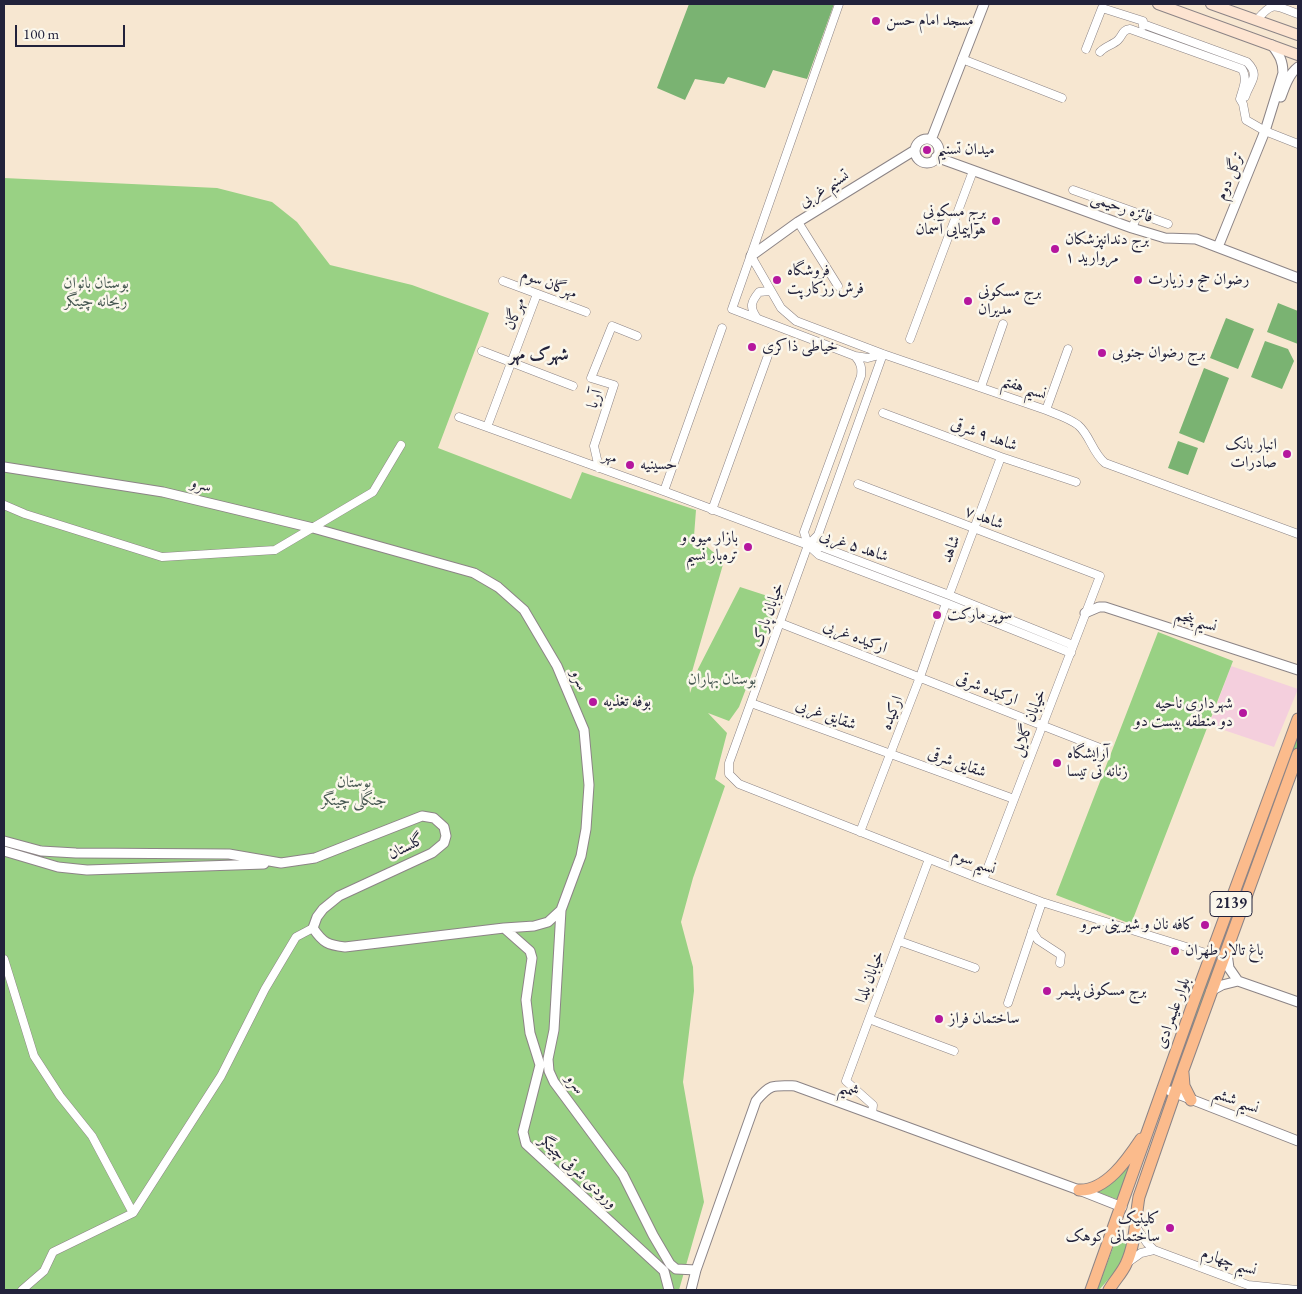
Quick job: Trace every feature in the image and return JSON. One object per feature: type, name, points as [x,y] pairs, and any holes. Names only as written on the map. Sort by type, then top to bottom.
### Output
[{"type":"main road","points":[[1158,4],[1298,55]]},
{"type":"main road","points":[[1211,4],[1298,35]]},
{"type":"main road","points":[[1267,43],[1270,35],[1268,24]]},
{"type":"main road","name":"بلوار علیمرادی","points":[[1091,1290],[1298,719]]},
{"type":"main road","name":"بلوار علیمرادی","points":[[1109,1290],[1126,1264],[1136,1227],[1136,1212],[1140,1197],[1182,1070],[1297,760]]},
{"type":"main road","points":[[1182,1070],[1184,1086],[1191,1100]]},
{"type":"main road","points":[[1078,1190],[1089,1190],[1099,1186],[1117,1170],[1150,1125]]},
{"type":"main road","points":[[1108,1246],[1116,1240],[1123,1239],[1129,1244],[1130,1251]]},
{"type":"street","points":[[839,4],[732,308],[855,356],[868,358],[883,354]]},
{"type":"street","points":[[931,140],[984,4]]},
{"type":"street","points":[[1257,20],[1266,8],[1273,5],[1298,14]]},
{"type":"street","points":[[1086,50],[1102,8],[1143,21],[1142,28]]},
{"type":"street","points":[[1100,52],[1116,42],[1126,29],[1142,28],[1247,62],[1254,69],[1255,75],[1243,104],[1246,120],[1265,131],[1298,144]]},
{"type":"street","name":"ترگل دوم","points":[[1267,43],[1280,56],[1283,64],[1283,73],[1270,109],[1270,117]]},
{"type":"street","points":[[962,59],[1062,98]]},
{"type":"street","name":"ترگل دوم","points":[[1218,247],[1270,117],[1276,109],[1287,81],[1298,67]]},
{"type":"street","points":[[931,140],[938,147],[936,157],[930,162],[923,162],[917,158],[915,150],[917,143],[931,140]]},
{"type":"street","name":"تسنیم غربی","points":[[751,256],[798,222],[915,150]]},
{"type":"street","name":"فائزه رحیمی","points":[[936,157],[1132,228],[1165,238],[1196,239],[1298,278]]},
{"type":"street","points":[[910,339],[973,171]]},
{"type":"street","points":[[1073,190],[1168,224]]},
{"type":"street","points":[[1132,228],[1138,214]]},
{"type":"street","points":[[798,222],[838,286]]},
{"type":"street","name":"نسیم هفتم","points":[[751,256],[780,308],[796,321],[883,354],[1046,410],[1079,426],[1098,457],[1105,463],[1298,534]]},
{"type":"street","name":"مهرگان سوم","points":[[503,281],[586,312]]},
{"type":"street","points":[[758,318],[752,311],[752,301],[759,292],[770,291]]},
{"type":"street","name":"مهرگان","points":[[488,427],[537,294]]},
{"type":"street","points":[[981,387],[1003,324]]},
{"type":"street","name":"آریا","points":[[599,468],[594,446],[614,385],[591,378],[612,326],[637,336]]},
{"type":"street","points":[[664,491],[722,328]]},
{"type":"street","points":[[712,510],[771,347]]},
{"type":"street","points":[[1046,410],[1068,349]]},
{"type":"street","points":[[482,352],[573,386]]},
{"type":"street","name":"خیابان پارک","points":[[732,778],[729,774],[729,763],[808,545],[818,536],[883,354]]},
{"type":"street","name":"خیابان پارک","points":[[808,545],[804,532],[862,369],[860,362],[855,356]]},
{"type":"street","name":"شاهد ۹ شرقی","points":[[883,413],[1001,457],[1076,482]]},
{"type":"street","name":"مهر","points":[[458,417],[808,545]]},
{"type":"street","points":[[4,505],[25,514],[162,557],[275,550],[373,492],[402,445]]},
{"type":"street","name":"شاهد","points":[[947,599],[1001,457]]},
{"type":"street","name":"سرو","points":[[4,466],[163,492],[313,528],[474,573],[498,586],[524,610],[557,666],[584,730],[590,785],[586,829],[581,856],[561,910],[554,1030],[548,1059],[549,1071],[554,1082],[623,1175],[666,1259],[676,1269],[696,1270]]},
{"type":"street","name":"شاهد ۷","points":[[858,484],[1100,576]]},
{"type":"street","name":"شاهد ۵ غربی","points":[[808,545],[822,547],[1072,649]]},
{"type":"street","name":"خیابان گلایل","points":[[982,880],[1100,576]]},
{"type":"street","name":"ارکیده","points":[[860,832],[920,677],[947,599]]},
{"type":"street","name":"نسیم پنجم","points":[[1086,613],[1099,607],[1105,607],[1298,670]]},
{"type":"street","name":"ارکیده غربی","points":[[780,623],[920,677]]},
{"type":"street","name":"ارکیده شرقی","points":[[920,677],[1043,725]]},
{"type":"street","name":"شقایق غربی","points":[[751,703],[891,754]]},
{"type":"street","points":[[1043,725],[1100,748]]},
{"type":"street","name":"شقایق شرقی","points":[[891,754],[1014,799]]},
{"type":"street","name":"نسیم سوم","points":[[732,778],[739,784],[982,880],[1042,902],[1212,955]]},
{"type":"street","name":"گلستان","points":[[4,841],[41,851],[229,854],[281,863],[315,858],[422,816],[434,818],[444,827],[446,836],[444,843],[432,852],[339,896],[323,909],[317,917],[313,928]]},
{"type":"street","points":[[4,851],[58,867],[87,870],[281,863]]},
{"type":"street","name":"خیابان یلدا","points":[[929,859],[869,1019],[954,1051]]},
{"type":"street","points":[[1008,1003],[1042,902]]},
{"type":"street","points":[[22,1290],[44,1271],[53,1252],[134,1213],[221,1076],[265,989],[296,937],[313,928],[320,939],[332,946],[345,947],[534,926],[548,922],[561,910]]},
{"type":"street","name":"ورودی شرقی چیتگر","points":[[504,928],[530,951],[532,958],[526,1000],[530,1033],[540,1065],[523,1132],[526,1144],[666,1276]]},
{"type":"street","points":[[1032,931],[1038,940],[1061,955],[1060,962]]},
{"type":"street","points":[[899,941],[975,968]]},
{"type":"street","points":[[1226,950],[1229,968],[1232,975],[1238,981],[1298,1002]]},
{"type":"street","points":[[4,959],[34,1056],[60,1096],[92,1136],[134,1213]]},
{"type":"street","points":[[1212,991],[1222,985],[1238,981]]},
{"type":"street","points":[[869,1019],[846,1081],[873,1105],[872,1114]]},
{"type":"street","name":"شمیم","points":[[691,1290],[696,1270],[756,1101],[766,1089],[777,1085],[795,1086],[1122,1207]]},
{"type":"street","name":"نسیم ششم","points":[[1163,1088],[1298,1141]]},
{"type":"street","name":"نسیم چهارم","points":[[1136,1227],[1146,1243],[1154,1250],[1248,1286],[1297,1290]]},
{"type":"street","points":[[1126,1264],[1141,1253],[1154,1250]]},
{"type":"street","points":[[666,1259],[666,1276],[669,1290]]},
{"type":"street","points":[[666,1276],[678,1290]]},
{"type":"shaded area","points":[[1231,666],[1298,689],[1274,747],[1209,725]]},
{"type":"green space","points":[[689,4],[834,4],[807,79],[773,70],[765,88],[728,77],[724,84],[695,79],[685,100],[657,88]]},
{"type":"green space","name":"بوستان جنگلی چیتگر","points":[[4,178],[217,188],[272,202],[297,222],[330,265],[412,285],[489,313],[438,448],[571,499],[582,472],[696,510],[694,536],[724,561],[689,682],[690,693],[698,669],[740,587],[780,600],[739,707],[729,721],[708,713],[727,733],[715,779],[725,786],[693,878],[681,922],[693,967],[694,991],[683,1082],[704,1202],[679,1290],[4,1290]]},
{"type":"green space","points":[[1278,303],[1298,311],[1298,344],[1267,332]]},
{"type":"green space","points":[[1226,318],[1254,329],[1238,369],[1210,358]]},
{"type":"green space","points":[[1265,341],[1288,349],[1294,361],[1282,389],[1251,377]]},
{"type":"green space","points":[[1204,368],[1229,378],[1204,443],[1179,433]]},
{"type":"green space","points":[[1178,441],[1198,448],[1188,475],[1168,468]]},
{"type":"green space","points":[[1158,632],[1233,661],[1131,924],[1056,895]]},
{"type":"green space","points":[[1298,734],[1298,745],[1176,1077],[1172,1076]]},
{"type":"green space","points":[[1136,1152],[1119,1200],[1097,1192],[1110,1183]]},
{"type":"green space","points":[[1118,1241],[1128,1245],[1128,1257],[1097,1290],[1114,1245]]},
{"type":"place","name":"مسجد امام حسن","points":[[876,21]]},
{"type":"place","name":"میدان تسنیم","points":[[927,150]]},
{"type":"place","name":"برج مسکونی هواپیمایی آسمان","points":[[996,221]]},
{"type":"place","name":"برج دندانپزشکان مروارید ۱","points":[[1055,249]]},
{"type":"place","name":"فروشگاه فرش رزکارپت","points":[[777,280]]},
{"type":"place","name":"رضوان حج و زیارت","points":[[1138,280]]},
{"type":"place","name":"برج مسکونی مدیران","points":[[968,301]]},
{"type":"place","name":"خیاطی ذاکری","points":[[752,347]]},
{"type":"place","name":"برج رضوان جنوبی","points":[[1102,353]]},
{"type":"place","name":"انبار بانک صادرات","points":[[1287,454]]},
{"type":"place","name":"حسینیه","points":[[630,465]]},
{"type":"place","name":"بازار میوه و تره‌بار نسیم","points":[[748,547]]},
{"type":"place","name":"سوپر مارکت","points":[[937,615]]},
{"type":"place","name":"بوفه تغذیه","points":[[593,702]]},
{"type":"place","name":"شهرداری ناحیه دو منطقه بیست دو","points":[[1243,713]]},
{"type":"place","name":"آرایشگاه زنانه تی تیسا","points":[[1057,763]]},
{"type":"place","name":"کافه نان و شیرینی سرو","points":[[1205,925]]},
{"type":"place","name":"باغ تالار طهران","points":[[1175,951]]},
{"type":"place","name":"برج مسکونی پلیمر","points":[[1047,991]]},
{"type":"place","name":"ساختمان فراز","points":[[939,1019]]},
{"type":"place","name":"کلینیک ساختمانی کوهک","points":[[1170,1228]]},
{"type":"district","name":"شهرک مهر","points":[[539,355]]},
{"type":"park label","name":"بوستان بانوان ریحانه چیتگر","points":[[96,293]]},
{"type":"park label","name":"بوستان بهاران","points":[[722,680]]}]
